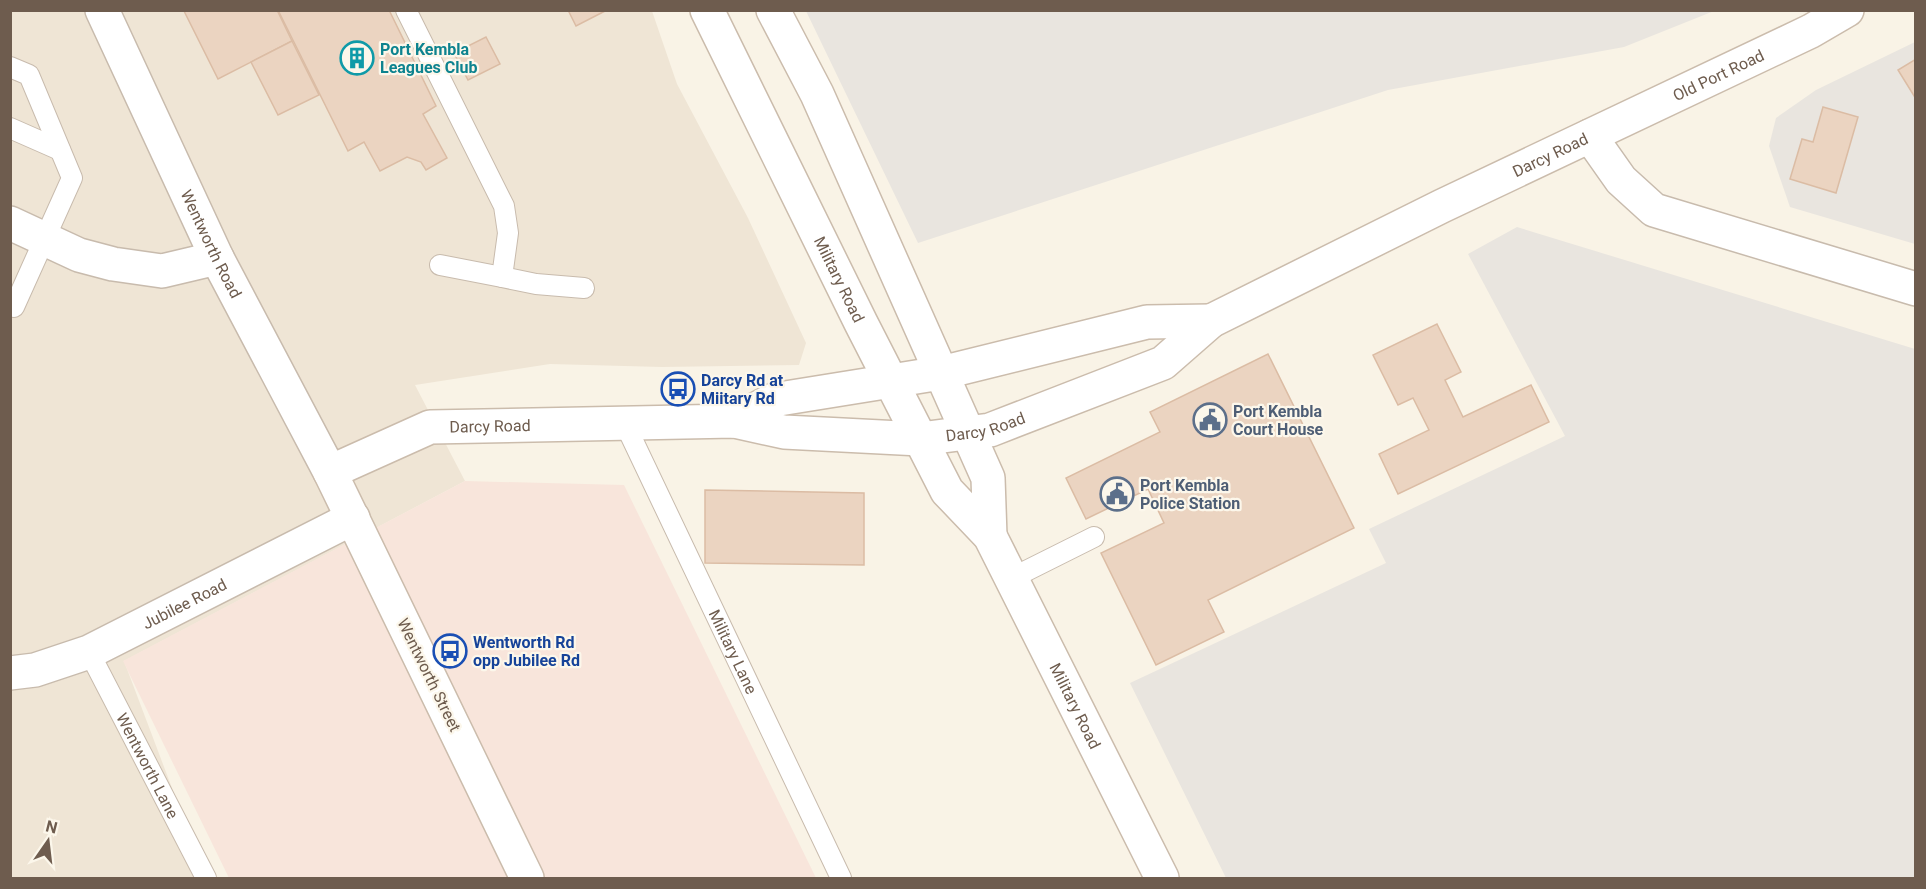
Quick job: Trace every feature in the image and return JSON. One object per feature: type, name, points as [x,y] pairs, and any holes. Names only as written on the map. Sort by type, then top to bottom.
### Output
[{"type":"street","name":"Wentworth Road","points":[[102,10],[217,258],[330,472]]},
{"type":"street","name":"Military Road","points":[[707,10],[947,491],[990,536],[1162,879]]},
{"type":"street","name":"Military Road","points":[[773,10],[817,94],[988,478],[990,536]]},
{"type":"street","name":"Old Port Road","points":[[1590,136],[1811,31],[1847,10]]},
{"type":"street","name":"Darcy Road","points":[[330,472],[430,427],[734,421],[784,432],[920,439],[990,430],[1163,363],[1211,321],[1442,206],[1590,136],[1622,180],[1654,210],[1916,290]]},
{"type":"street","points":[[10,223],[79,255],[113,264],[162,271],[217,258]]},
{"type":"street","name":"Darcy Road","points":[[734,421],[773,400],[941,373],[1147,322],[1211,321]]},
{"type":"street","name":"Wentworth Street","points":[[330,472],[527,879]]},
{"type":"street","name":"Jubilee Road","points":[[10,673],[35,670],[89,651],[353,518]]},
{"type":"lane","points":[[406,10],[504,206],[508,233],[502,277]]},
{"type":"lane","points":[[10,67],[29,75],[72,178],[14,308]]},
{"type":"lane","points":[[10,128],[60,150]]},
{"type":"lane","points":[[440,265],[536,284],[584,288]]},
{"type":"lane","name":"Military Lane","points":[[625,424],[841,879]]},
{"type":"lane","points":[[1010,579],[1094,537]]},
{"type":"lane","name":"Wentworth Lane","points":[[89,651],[207,879]]},
{"type":"shaded area","points":[[10,11],[652,11],[677,84],[748,218],[806,343],[799,365],[662,367],[550,364],[415,385],[465,481],[124,661],[206,878],[11,878]]},
{"type":"shaded area","points":[[806,11],[1714,11],[1624,47],[1388,90],[918,243]]},
{"type":"shaded area","points":[[1915,42],[1915,244],[1790,207],[1769,146],[1776,118],[1816,90]]},
{"type":"shaded area","points":[[1517,227],[1915,349],[1915,878],[1226,878],[1130,683],[1386,563],[1369,529],[1565,436],[1468,254]]},
{"type":"shaded area","points":[[465,481],[624,485],[816,878],[229,878],[123,661]]},
{"type":"building","points":[[277,10],[292,41],[218,79],[184,11]]},
{"type":"building","name":"Port Kembla Leagues Club","points":[[278,10],[389,10],[436,106],[423,114],[447,158],[426,170],[421,162],[407,157],[380,171],[364,142],[348,151]]},
{"type":"building","points":[[568,10],[607,10],[576,26]]},
{"type":"building","points":[[486,37],[500,64],[468,80],[454,53]]},
{"type":"building","points":[[292,41],[319,95],[278,115],[251,62]]},
{"type":"building","points":[[1916,59],[1916,99],[1898,70]]},
{"type":"building","points":[[1823,107],[1858,117],[1836,193],[1790,179],[1802,139],[1813,142]]},
{"type":"building","points":[[1437,324],[1461,372],[1445,380],[1463,417],[1531,385],[1549,422],[1398,494],[1379,454],[1429,430],[1413,398],[1398,405],[1373,355]]},
{"type":"building","points":[[1268,354],[1354,528],[1208,600],[1224,632],[1156,665],[1101,553],[1164,523],[1148,489],[1086,519],[1066,478],[1160,432],[1150,412]]},
{"type":"building","points":[[705,490],[864,493],[864,565],[705,563]]},
{"type":"place","name":"Port Kembla Leagues Club","points":[[357,58]]},
{"type":"place","name":"Darcy Rd at Miitary Rd","points":[[678,389]]},
{"type":"place","name":"Port Kembla Court House","points":[[1210,420]]},
{"type":"place","name":"Port Kembla Police Station","points":[[1117,494]]},
{"type":"place","name":"Wentworth Rd opp Jubilee Rd","points":[[450,651]]}]
